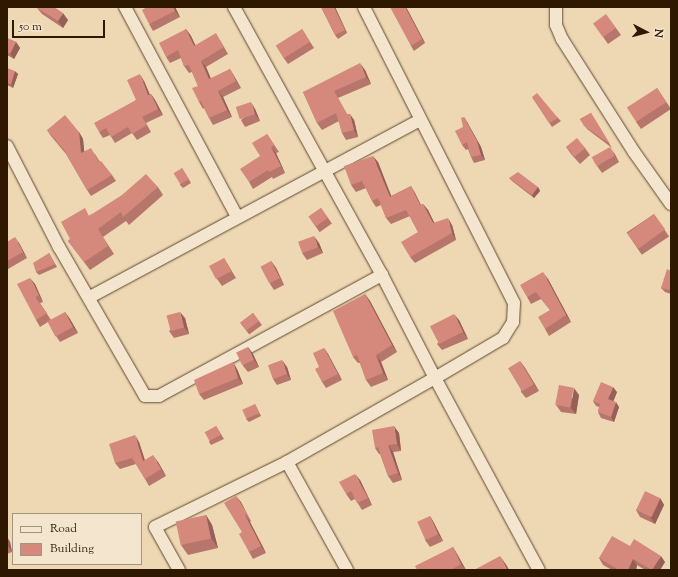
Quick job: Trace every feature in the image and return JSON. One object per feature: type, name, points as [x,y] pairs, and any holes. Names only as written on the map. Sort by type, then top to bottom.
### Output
[{"type":"street","points":[[125,7],[237,217]]},
{"type":"street","points":[[234,7],[324,172],[382,274],[434,378],[539,570]]},
{"type":"street","points":[[179,570],[155,527],[287,462],[434,378],[503,338],[513,322],[514,303],[364,7]]},
{"type":"street","points":[[556,7],[556,25],[562,39],[634,152],[671,204]]},
{"type":"street","points":[[90,297],[420,120]]},
{"type":"street","points":[[7,146],[56,240],[90,297],[142,395],[150,397],[159,396],[382,274]]},
{"type":"street","points":[[287,462],[347,570]]},
{"type":"building","points":[[54,7],[63,13],[58,21],[37,8]]},
{"type":"building","points":[[147,7],[173,7],[175,11],[149,24],[142,10]]},
{"type":"building","points":[[321,7],[334,7],[345,30],[335,35]]},
{"type":"building","points":[[390,7],[405,7],[422,39],[411,46]]},
{"type":"building","points":[[606,14],[616,28],[603,37],[593,23]]},
{"type":"building","points":[[186,29],[194,46],[216,33],[224,47],[201,61],[209,79],[230,69],[236,81],[218,91],[227,110],[209,118],[201,101],[199,102],[192,88],[198,86],[189,65],[184,66],[178,50],[166,57],[159,43]]},
{"type":"building","points":[[302,29],[310,42],[284,58],[276,45]]},
{"type":"building","points":[[7,38],[16,42],[10,54],[7,52]]},
{"type":"building","points":[[360,63],[366,77],[334,91],[347,114],[350,114],[354,130],[342,133],[336,113],[317,123],[303,92]]},
{"type":"building","points":[[7,68],[15,71],[11,84],[7,83]]},
{"type":"building","points":[[140,74],[148,95],[151,94],[158,109],[142,117],[147,125],[132,134],[128,127],[111,137],[106,128],[99,132],[94,123],[136,100],[127,80]]},
{"type":"building","points":[[657,88],[666,102],[636,122],[627,108]]},
{"type":"building","points":[[537,93],[558,118],[549,123],[532,97]]},
{"type":"building","points":[[251,102],[255,114],[240,119],[236,107]]},
{"type":"building","points":[[591,113],[610,144],[584,126],[580,119]]},
{"type":"building","points":[[65,115],[79,132],[81,153],[91,148],[99,162],[101,161],[112,175],[87,190],[64,150],[47,130]]},
{"type":"building","points":[[464,117],[477,141],[481,155],[471,157],[467,142],[462,145],[455,131],[463,127],[461,118]]},
{"type":"building","points":[[267,134],[274,145],[271,147],[281,166],[269,172],[268,170],[249,182],[240,169],[260,156],[252,143]]},
{"type":"building","points":[[577,138],[585,148],[574,157],[566,147]]},
{"type":"building","points":[[610,147],[615,156],[596,166],[592,157]]},
{"type":"building","points":[[373,156],[390,197],[411,186],[420,205],[423,204],[433,223],[448,218],[452,233],[410,257],[401,242],[418,232],[406,210],[386,218],[378,198],[372,201],[362,181],[351,185],[344,166]]},
{"type":"building","points":[[182,168],[189,179],[180,184],[174,173]]},
{"type":"building","points":[[518,172],[538,187],[532,195],[509,178]]},
{"type":"building","points":[[146,174],[158,187],[123,217],[121,212],[98,229],[108,246],[84,262],[68,241],[70,239],[61,222],[85,208],[89,216],[122,195]]},
{"type":"building","points":[[321,208],[328,218],[316,226],[309,217]]},
{"type":"building","points":[[654,214],[665,229],[638,249],[627,233]]},
{"type":"building","points":[[314,236],[318,247],[302,253],[298,242]]},
{"type":"building","points":[[15,237],[23,252],[7,261],[7,242]]},
{"type":"building","points":[[49,253],[55,264],[36,272],[33,263]]},
{"type":"building","points":[[224,258],[231,271],[216,279],[209,266]]},
{"type":"building","points":[[271,261],[280,278],[269,283],[260,267]]},
{"type":"building","points":[[667,269],[671,271],[671,290],[661,288]]},
{"type":"building","points":[[543,272],[566,315],[545,329],[538,317],[550,310],[536,292],[527,297],[520,285]]},
{"type":"building","points":[[30,278],[39,295],[35,297],[47,313],[36,320],[17,284]]},
{"type":"building","points":[[365,294],[392,345],[376,355],[383,373],[366,380],[357,355],[353,357],[333,311]]},
{"type":"building","points":[[65,312],[73,327],[55,336],[47,321]]},
{"type":"building","points":[[180,312],[184,327],[171,331],[166,316]]},
{"type":"building","points":[[253,313],[259,321],[246,331],[240,323]]},
{"type":"building","points":[[454,314],[463,332],[439,344],[430,326]]},
{"type":"building","points":[[248,347],[254,360],[242,365],[236,352]]},
{"type":"building","points":[[324,348],[338,374],[322,382],[315,369],[319,367],[313,353]]},
{"type":"building","points":[[282,360],[287,374],[273,379],[268,365]]},
{"type":"building","points":[[520,361],[534,384],[522,391],[508,368]]},
{"type":"building","points":[[233,362],[238,378],[199,394],[194,380]]},
{"type":"building","points":[[601,382],[613,387],[608,399],[616,402],[611,417],[598,412],[600,404],[593,401]]},
{"type":"building","points":[[559,385],[574,388],[570,407],[555,405]]},
{"type":"building","points":[[255,404],[259,413],[246,419],[242,410]]},
{"type":"building","points":[[216,426],[221,435],[209,441],[205,432]]},
{"type":"building","points":[[394,426],[397,444],[388,445],[398,473],[388,476],[378,447],[375,448],[372,430]]},
{"type":"building","points":[[135,435],[143,461],[153,455],[161,469],[145,479],[132,458],[115,463],[109,444]]},
{"type":"building","points":[[355,474],[368,498],[357,503],[351,491],[346,494],[339,482]]},
{"type":"building","points":[[645,491],[660,498],[652,517],[636,510]]},
{"type":"building","points":[[236,496],[247,514],[245,515],[261,546],[249,552],[239,534],[242,532],[224,503]]},
{"type":"building","points":[[206,515],[211,538],[181,545],[176,521]]},
{"type":"building","points":[[430,516],[438,534],[425,540],[417,522]]},
{"type":"building","points":[[612,536],[630,546],[634,539],[661,556],[652,570],[633,559],[628,570],[619,570],[599,558]]},
{"type":"building","points":[[453,547],[461,564],[451,570],[417,570],[415,566]]},
{"type":"building","points":[[500,556],[507,570],[474,570]]}]
